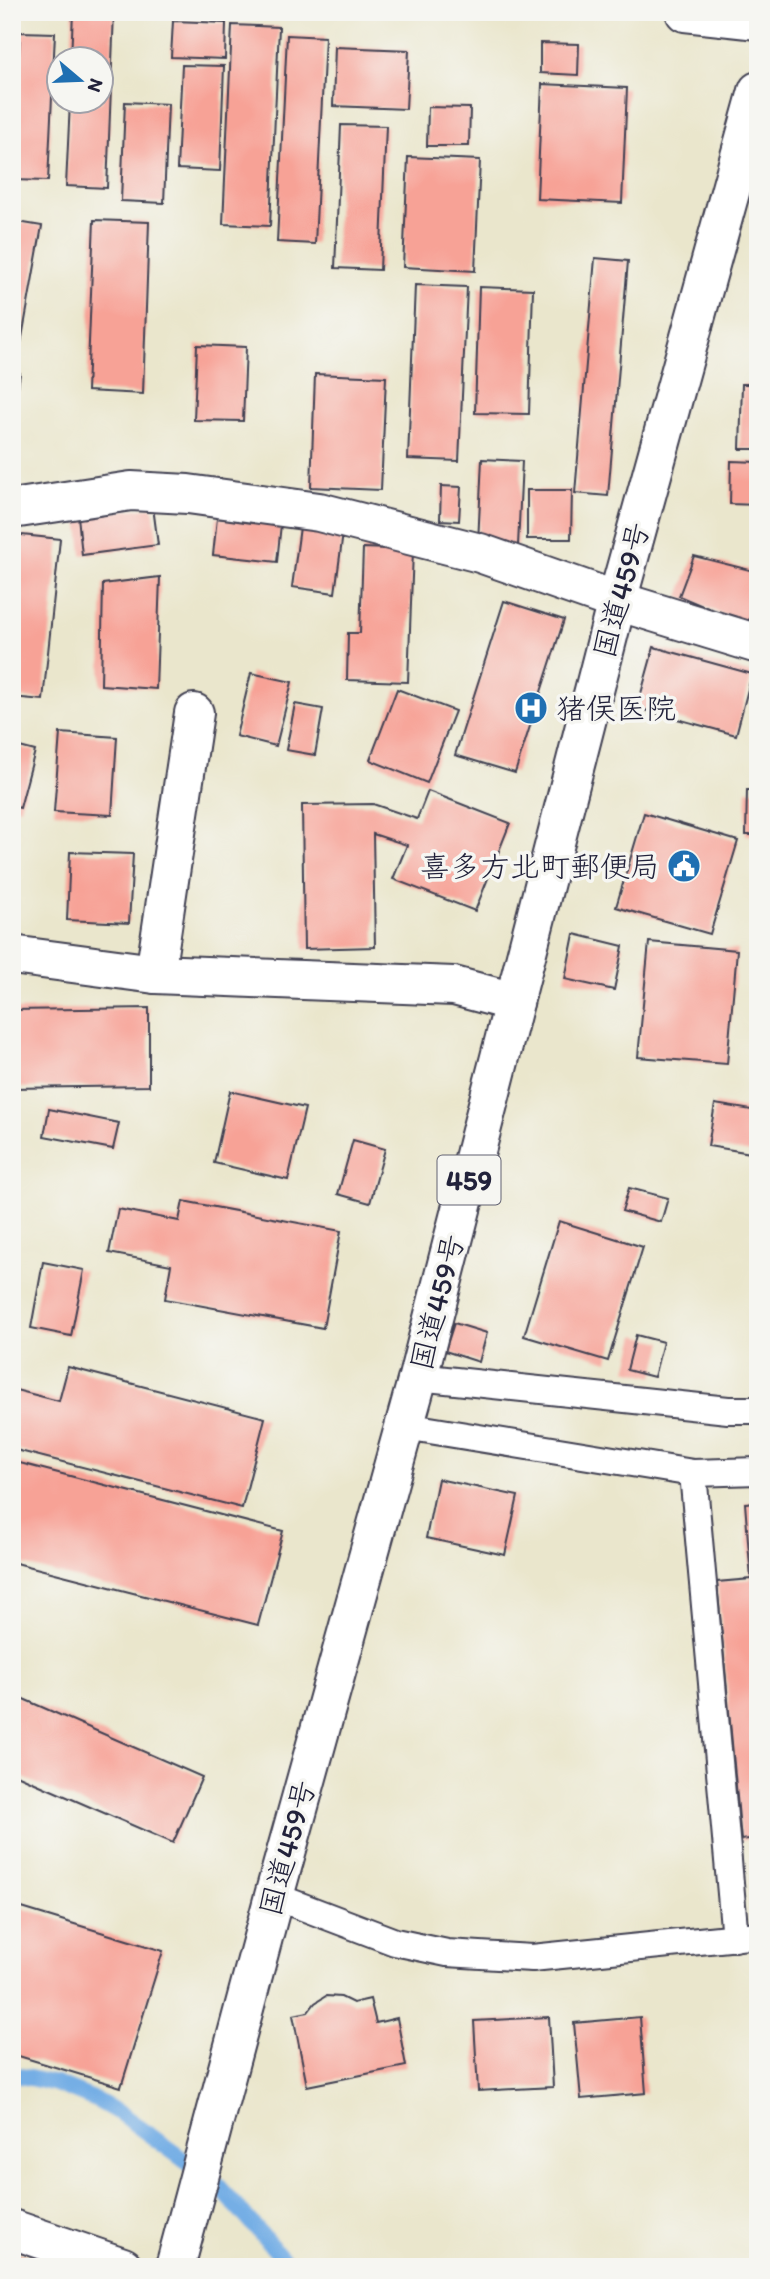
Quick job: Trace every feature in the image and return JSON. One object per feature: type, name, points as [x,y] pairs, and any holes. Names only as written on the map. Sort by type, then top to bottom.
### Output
[{"type":"main road","points":[[685,12],[758,20]]},
{"type":"main road","name":"国道459号","points":[[176,2266],[274,1896],[418,1377],[617,601],[758,91]]},
{"type":"main road","points":[[12,509],[131,491],[188,494],[319,512],[480,553],[617,601],[758,644]]},
{"type":"main road","points":[[155,974],[194,713]]},
{"type":"main road","points":[[12,955],[155,974],[454,986],[514,1002]]},
{"type":"main road","points":[[12,2229],[123,2267]]},
{"type":"lane","points":[[418,1377],[728,1410],[758,1410]]},
{"type":"lane","points":[[405,1426],[693,1473],[758,1471]]},
{"type":"lane","points":[[274,1896],[395,1941],[447,1953],[532,1958],[746,1936],[693,1473]]},
{"type":"building","points":[[73,12],[114,12],[113,46],[72,46]]},
{"type":"building","points":[[173,21],[226,23],[225,59],[171,57]]},
{"type":"building","points":[[232,25],[279,27],[270,226],[223,224]]},
{"type":"building","points":[[20,32],[55,33],[54,46],[46,46],[46,116],[51,116],[48,181],[12,180],[12,102],[17,102]]},
{"type":"building","points":[[287,35],[325,37],[315,244],[277,242]]},
{"type":"building","points":[[540,43],[579,44],[578,75],[540,73]]},
{"type":"building","points":[[335,47],[409,50],[406,109],[333,106]]},
{"type":"building","points":[[182,65],[224,66],[220,171],[177,169]]},
{"type":"building","points":[[542,84],[627,88],[622,203],[537,199]]},
{"type":"building","points":[[125,102],[168,104],[164,203],[121,201]]},
{"type":"building","points":[[428,107],[470,108],[469,146],[427,146]]},
{"type":"building","points":[[69,116],[110,116],[107,188],[66,186]]},
{"type":"building","points":[[341,125],[386,126],[380,270],[335,268]]},
{"type":"building","points":[[408,157],[480,160],[475,271],[403,267]]},
{"type":"building","points":[[94,220],[149,222],[143,394],[87,391]]},
{"type":"building","points":[[12,221],[42,226],[21,343],[12,341]]},
{"type":"building","points":[[595,258],[628,261],[608,496],[575,493]]},
{"type":"building","points":[[415,285],[467,287],[459,461],[408,459]]},
{"type":"building","points":[[479,287],[533,289],[529,414],[475,413]]},
{"type":"building","points":[[197,345],[246,347],[243,421],[194,420]]},
{"type":"building","points":[[12,372],[20,373],[14,416],[12,416]]},
{"type":"building","points":[[315,374],[386,377],[381,490],[311,487]]},
{"type":"building","points":[[742,384],[758,384],[758,449],[740,449]]},
{"type":"building","points":[[482,459],[522,461],[518,546],[478,543]]},
{"type":"building","points":[[731,461],[758,462],[758,505],[730,504]]},
{"type":"building","points":[[441,486],[461,487],[459,521],[440,520]]},
{"type":"building","points":[[527,490],[572,490],[571,539],[527,539]]},
{"type":"building","points":[[153,507],[158,545],[82,555],[78,516]]},
{"type":"building","points":[[217,518],[281,524],[277,562],[213,555]]},
{"type":"building","points":[[300,527],[343,533],[335,593],[292,587]]},
{"type":"building","points":[[12,534],[60,539],[43,700],[12,697]]},
{"type":"building","points":[[363,548],[413,550],[408,682],[347,680],[348,633],[360,633]]},
{"type":"building","points":[[694,556],[758,572],[758,587],[748,625],[679,596]]},
{"type":"building","points":[[160,577],[156,689],[101,685],[103,584]]},
{"type":"building","points":[[504,601],[564,620],[515,773],[455,755]]},
{"type":"building","points":[[654,647],[752,674],[736,735],[637,708]]},
{"type":"building","points":[[251,673],[292,682],[276,746],[236,736]]},
{"type":"building","points":[[397,689],[455,711],[427,783],[370,760]]},
{"type":"building","points":[[295,704],[323,709],[315,755],[286,750]]},
{"type":"building","points":[[60,733],[117,737],[112,815],[54,812]]},
{"type":"building","points":[[12,745],[35,751],[20,808],[12,806]]},
{"type":"building","points":[[747,790],[758,790],[758,835],[746,835]]},
{"type":"building","points":[[428,791],[510,823],[475,911],[393,879],[407,845],[373,834],[375,947],[304,949],[302,805],[373,804],[417,819]]},
{"type":"building","points":[[644,813],[738,841],[710,934],[616,907]]},
{"type":"building","points":[[70,852],[133,854],[129,923],[67,920]]},
{"type":"building","points":[[574,934],[623,946],[614,990],[565,979]]},
{"type":"building","points":[[649,942],[737,950],[727,1064],[638,1057]]},
{"type":"building","points":[[149,1008],[149,1086],[12,1088],[12,1010]]},
{"type":"building","points":[[230,1091],[305,1108],[288,1180],[214,1163]]},
{"type":"building","points":[[715,1104],[758,1111],[751,1153],[708,1146]]},
{"type":"building","points":[[49,1109],[119,1123],[113,1149],[44,1136]]},
{"type":"building","points":[[353,1140],[385,1149],[370,1203],[338,1194]]},
{"type":"building","points":[[629,1188],[668,1198],[661,1222],[622,1211]]},
{"type":"building","points":[[183,1201],[341,1231],[323,1328],[165,1299],[171,1265],[109,1253],[118,1209],[179,1221]]},
{"type":"building","points":[[559,1221],[643,1247],[608,1361],[524,1336]]},
{"type":"building","points":[[43,1262],[84,1270],[71,1336],[31,1328]]},
{"type":"building","points":[[454,1323],[487,1333],[479,1362],[445,1351]]},
{"type":"building","points":[[636,1335],[663,1342],[654,1377],[627,1370]]},
{"type":"building","points":[[68,1367],[265,1418],[242,1508],[12,1449],[12,1389],[59,1401]]},
{"type":"building","points":[[12,1461],[283,1531],[258,1625],[12,1562]]},
{"type":"building","points":[[438,1479],[518,1496],[505,1555],[426,1538]]},
{"type":"building","points":[[758,1502],[758,1838],[741,1840],[717,1582],[751,1579],[745,1503]]},
{"type":"building","points":[[12,1694],[202,1777],[173,1843],[12,1773]]},
{"type":"building","points":[[12,1905],[163,1951],[121,2087],[12,2054]]},
{"type":"building","points":[[326,1996],[341,1997],[353,2003],[370,1999],[376,2023],[397,2018],[406,2066],[307,2086],[293,2015],[308,2012]]},
{"type":"building","points":[[549,2017],[553,2087],[478,2091],[474,2021]]},
{"type":"building","points":[[640,2017],[646,2093],[581,2099],[574,2023]]},
{"type":"building","points":[[12,2250],[53,2264],[52,2267],[12,2267]]},
{"type":"waterway","points":[[12,2074],[56,2084],[96,2100],[121,2114],[217,2184],[290,2267]]},
{"type":"place","name":"猪俣医院","points":[[531,708]]},
{"type":"place","name":"喜多方北町郵便局","points":[[684,866]]}]
